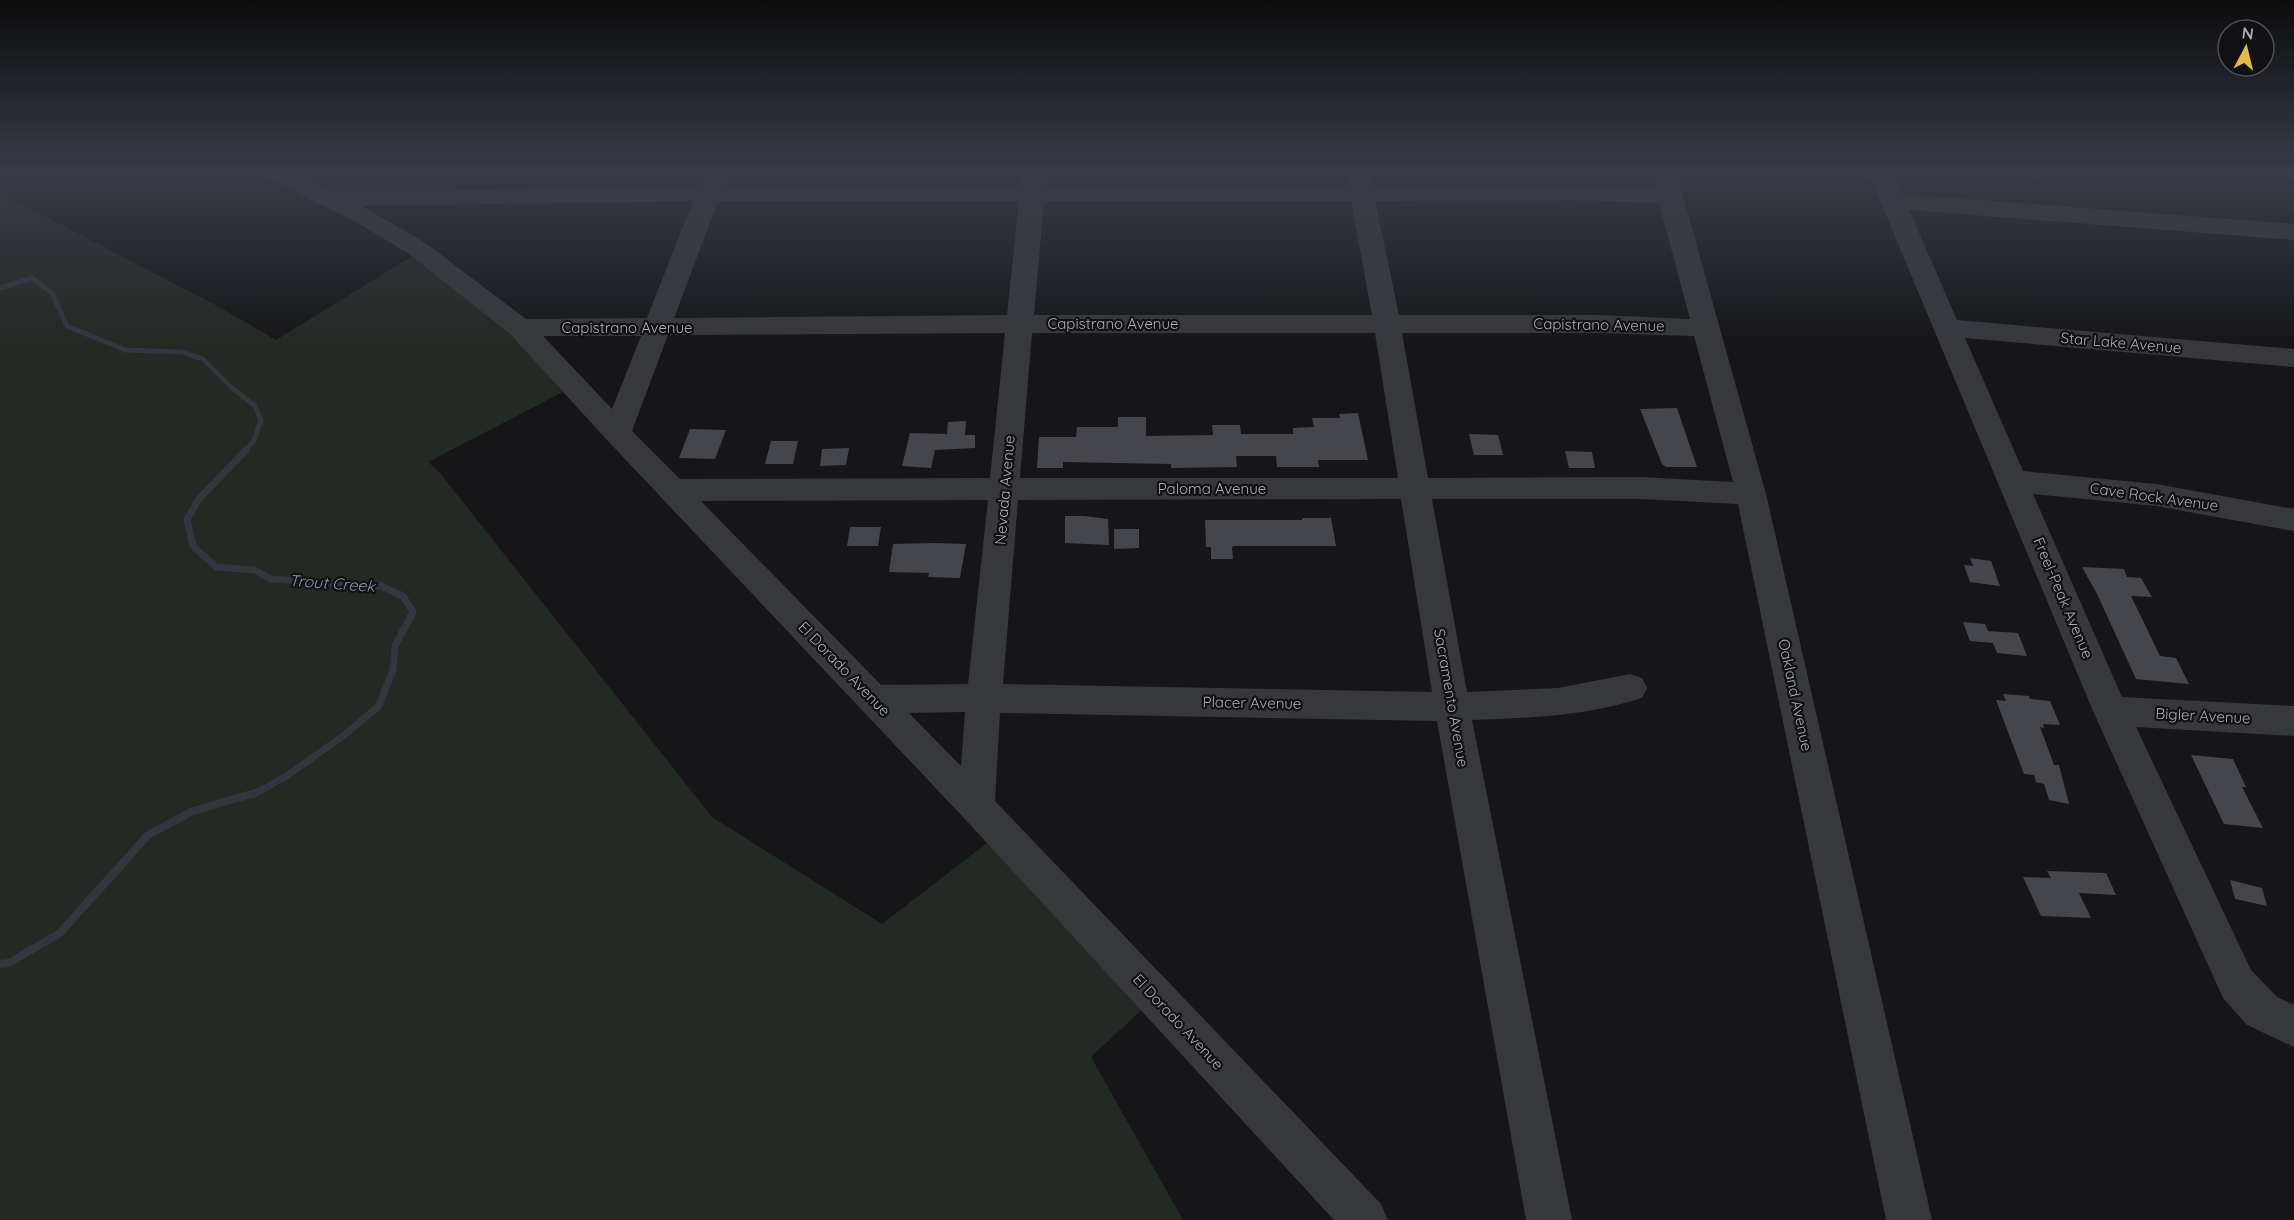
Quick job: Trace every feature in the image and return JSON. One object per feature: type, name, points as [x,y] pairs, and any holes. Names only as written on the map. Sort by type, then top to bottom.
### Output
[{"type":"street","name":"El Dorado Avenue","points":[[399,231],[520,328],[617,433],[976,806],[1180,1026],[1365,1220]]},
{"type":"street","points":[[617,433],[695,231]]},
{"type":"street","name":"Nevada Avenue","points":[[976,806],[984,698],[1028,231]]},
{"type":"street","name":"Sacramento Avenue","points":[[1368,231],[1387,324],[1452,707],[1549,1220]]},
{"type":"street","name":"Oakland Avenue","points":[[1680,231],[1751,494],[1909,1220]]},
{"type":"street","name":"Freel-Peak Avenue","points":[[1905,231],[2111,711],[2237,984],[2278,1019]]},
{"type":"street","name":"Capistrano Avenue","points":[[520,328],[1019,324],[1599,324],[1706,328]]},
{"type":"street","name":"Star Lake Avenue","points":[[1947,328],[2294,358]]},
{"type":"street","name":"Cave Rock Avenue","points":[[2013,481],[2156,495],[2294,520]]},
{"type":"street","name":"Paloma Avenue","points":[[672,490],[1641,488],[1751,494]]},
{"type":"street","name":"Placer Avenue","points":[[873,699],[984,698],[1452,707],[1558,702],[1630,688]]},
{"type":"street","name":"Bigler Avenue","points":[[2111,711],[2294,721]]},
{"type":"shaded area","points":[[0,231],[73,231],[221,308],[276,340],[419,252],[453,277],[520,344],[563,392],[428,462],[440,473],[712,817],[882,924],[991,840],[1146,1006],[1091,1057],[1183,1220],[0,1220]]},
{"type":"building","points":[[1677,408],[1697,467],[1666,467],[1662,464],[1640,409]]},
{"type":"building","points":[[1358,413],[1368,460],[1318,460],[1319,467],[1277,467],[1276,456],[1236,456],[1237,467],[1171,468],[1171,464],[1063,462],[1063,468],[1037,468],[1039,437],[1076,437],[1077,427],[1118,427],[1118,417],[1146,417],[1146,436],[1213,435],[1212,425],[1240,425],[1241,434],[1293,434],[1293,428],[1314,427],[1312,418],[1340,418],[1339,414]]},
{"type":"building","points":[[966,421],[965,435],[975,435],[975,448],[935,450],[931,468],[902,466],[910,433],[947,434],[948,422]]},
{"type":"building","points":[[690,429],[726,430],[715,459],[679,458]]},
{"type":"building","points":[[1469,434],[1498,435],[1503,455],[1474,455]]},
{"type":"building","points":[[771,441],[798,441],[793,464],[765,464]]},
{"type":"building","points":[[849,448],[846,465],[820,466],[822,449]]},
{"type":"building","points":[[1565,451],[1592,452],[1595,468],[1569,468]]},
{"type":"building","points":[[1065,516],[1108,519],[1109,545],[1065,543]]},
{"type":"building","points":[[1302,518],[1331,518],[1336,546],[1234,546],[1232,547],[1233,559],[1211,559],[1211,547],[1206,547],[1205,520],[1302,520]]},
{"type":"building","points":[[850,527],[881,527],[878,546],[847,546]]},
{"type":"building","points":[[1114,529],[1139,529],[1139,548],[1114,549]]},
{"type":"building","points":[[893,544],[966,544],[960,578],[928,577],[929,573],[889,572]]},
{"type":"building","points":[[1970,558],[1991,561],[2000,586],[1970,582],[1964,565],[1973,566]]},
{"type":"building","points":[[2082,567],[2124,569],[2127,577],[2141,578],[2152,597],[2131,596],[2160,656],[2176,658],[2189,684],[2136,679]]},
{"type":"building","points":[[1963,622],[1985,624],[1988,631],[2018,633],[2027,656],[1997,653],[1993,643],[1970,641]]},
{"type":"building","points":[[2003,694],[2029,696],[2030,699],[2050,701],[2060,725],[2043,724],[2044,728],[2040,727],[2054,765],[2059,765],[2069,804],[2049,800],[2044,784],[2036,782],[2034,775],[2024,774],[1996,700],[2006,701]]},
{"type":"building","points":[[2191,755],[2233,759],[2246,787],[2242,787],[2263,828],[2224,824]]},
{"type":"building","points":[[2047,871],[2106,873],[2116,895],[2079,893],[2091,918],[2041,916],[2023,877],[2051,878]]},
{"type":"building","points":[[2230,880],[2262,888],[2267,906],[2235,899]]},
{"type":"waterway","name":"Trout Creek","points":[[0,288],[32,278],[52,293],[67,326],[125,350],[182,352],[203,359],[232,388],[254,405],[261,420],[254,441],[245,451]]},
{"type":"waterway","name":"Trout Creek","points":[[246,450],[198,500],[187,520],[193,546],[216,567],[255,570],[271,579],[381,586],[403,596],[413,612],[395,646],[393,670],[378,707],[343,736],[288,775],[253,795]]},
{"type":"waterway","name":"Trout Creek","points":[[0,964],[9,963],[60,933],[148,835],[193,811],[255,793]]}]
